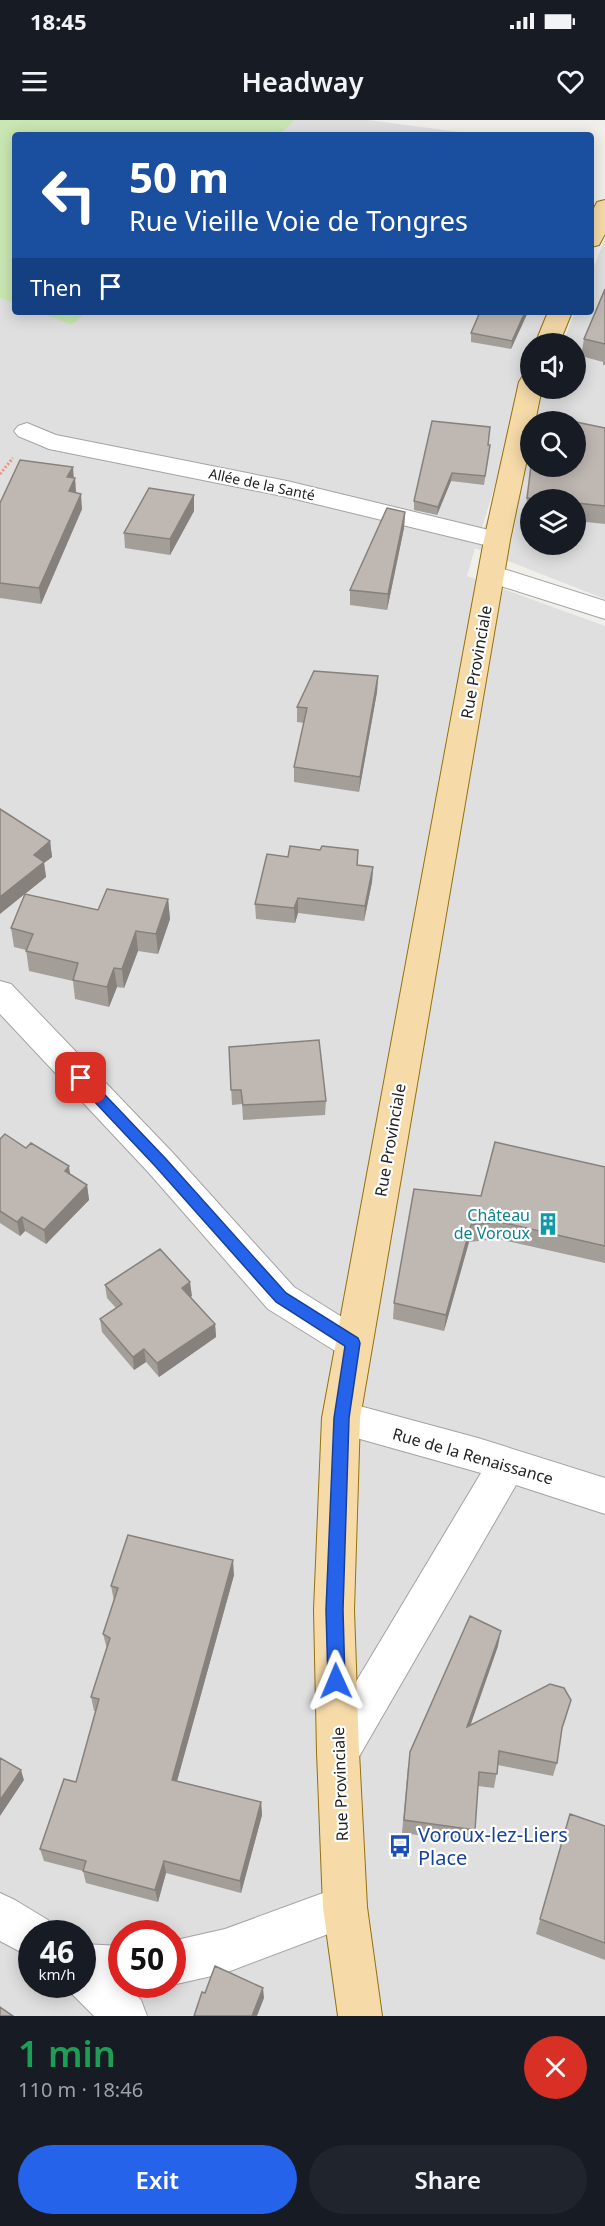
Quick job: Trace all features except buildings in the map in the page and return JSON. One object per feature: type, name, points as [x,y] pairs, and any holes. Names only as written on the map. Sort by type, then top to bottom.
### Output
[{"type":"main road","points":[[594,233],[605,207]]},
{"type":"main road","points":[[551,333],[559,315]]},
{"type":"main road","name":"Rue Provinciale","points":[[360,2016],[345,1907],[338,1752],[334,1610],[341,1418],[498,540],[527,399]]},
{"type":"street","name":"Allée de la Santé","points":[[27,431],[49,441],[264,484],[498,540]]},
{"type":"street","points":[[492,574],[605,610]]},
{"type":"street","points":[[0,993],[161,1163],[281,1298],[353,1343]]},
{"type":"street","name":"Rue de la Renaissance","points":[[341,1418],[507,1465],[605,1496]]},
{"type":"street","points":[[338,1752],[507,1465]]},
{"type":"street","points":[[186,1960],[225,1951],[345,1907]]},
{"type":"street","points":[[0,1915],[18,1927]]},
{"type":"street","points":[[96,1986],[125,2016]]},
{"type":"shaded area","points":[[295,120],[368,120],[459,132],[282,132]]},
{"type":"shaded area","points":[[605,239],[605,599],[475,548],[467,576],[605,626],[605,2016],[0,2016],[0,298],[12,303],[12,315],[45,315],[72,325],[84,315],[546,315],[541,333],[520,333],[521,399],[478,541],[520,444],[520,477],[586,477],[586,411],[534,411],[540,399],[586,399],[586,333],[567,333],[574,315],[594,315],[594,266]]},
{"type":"green space","points":[[0,120],[295,120],[282,132],[12,132],[12,303],[0,298]]},
{"type":"green space","points":[[45,315],[84,315],[72,325]]},
{"type":"place","name":"Château de Voroux","points":[[548,1224]]},
{"type":"place","name":"Voroux-lez-Liers Place","points":[[400,1846]]},
{"type":"route","points":[[81,1078],[161,1163],[281,1298],[353,1343],[341,1418],[334,1610],[336,1681]]}]
